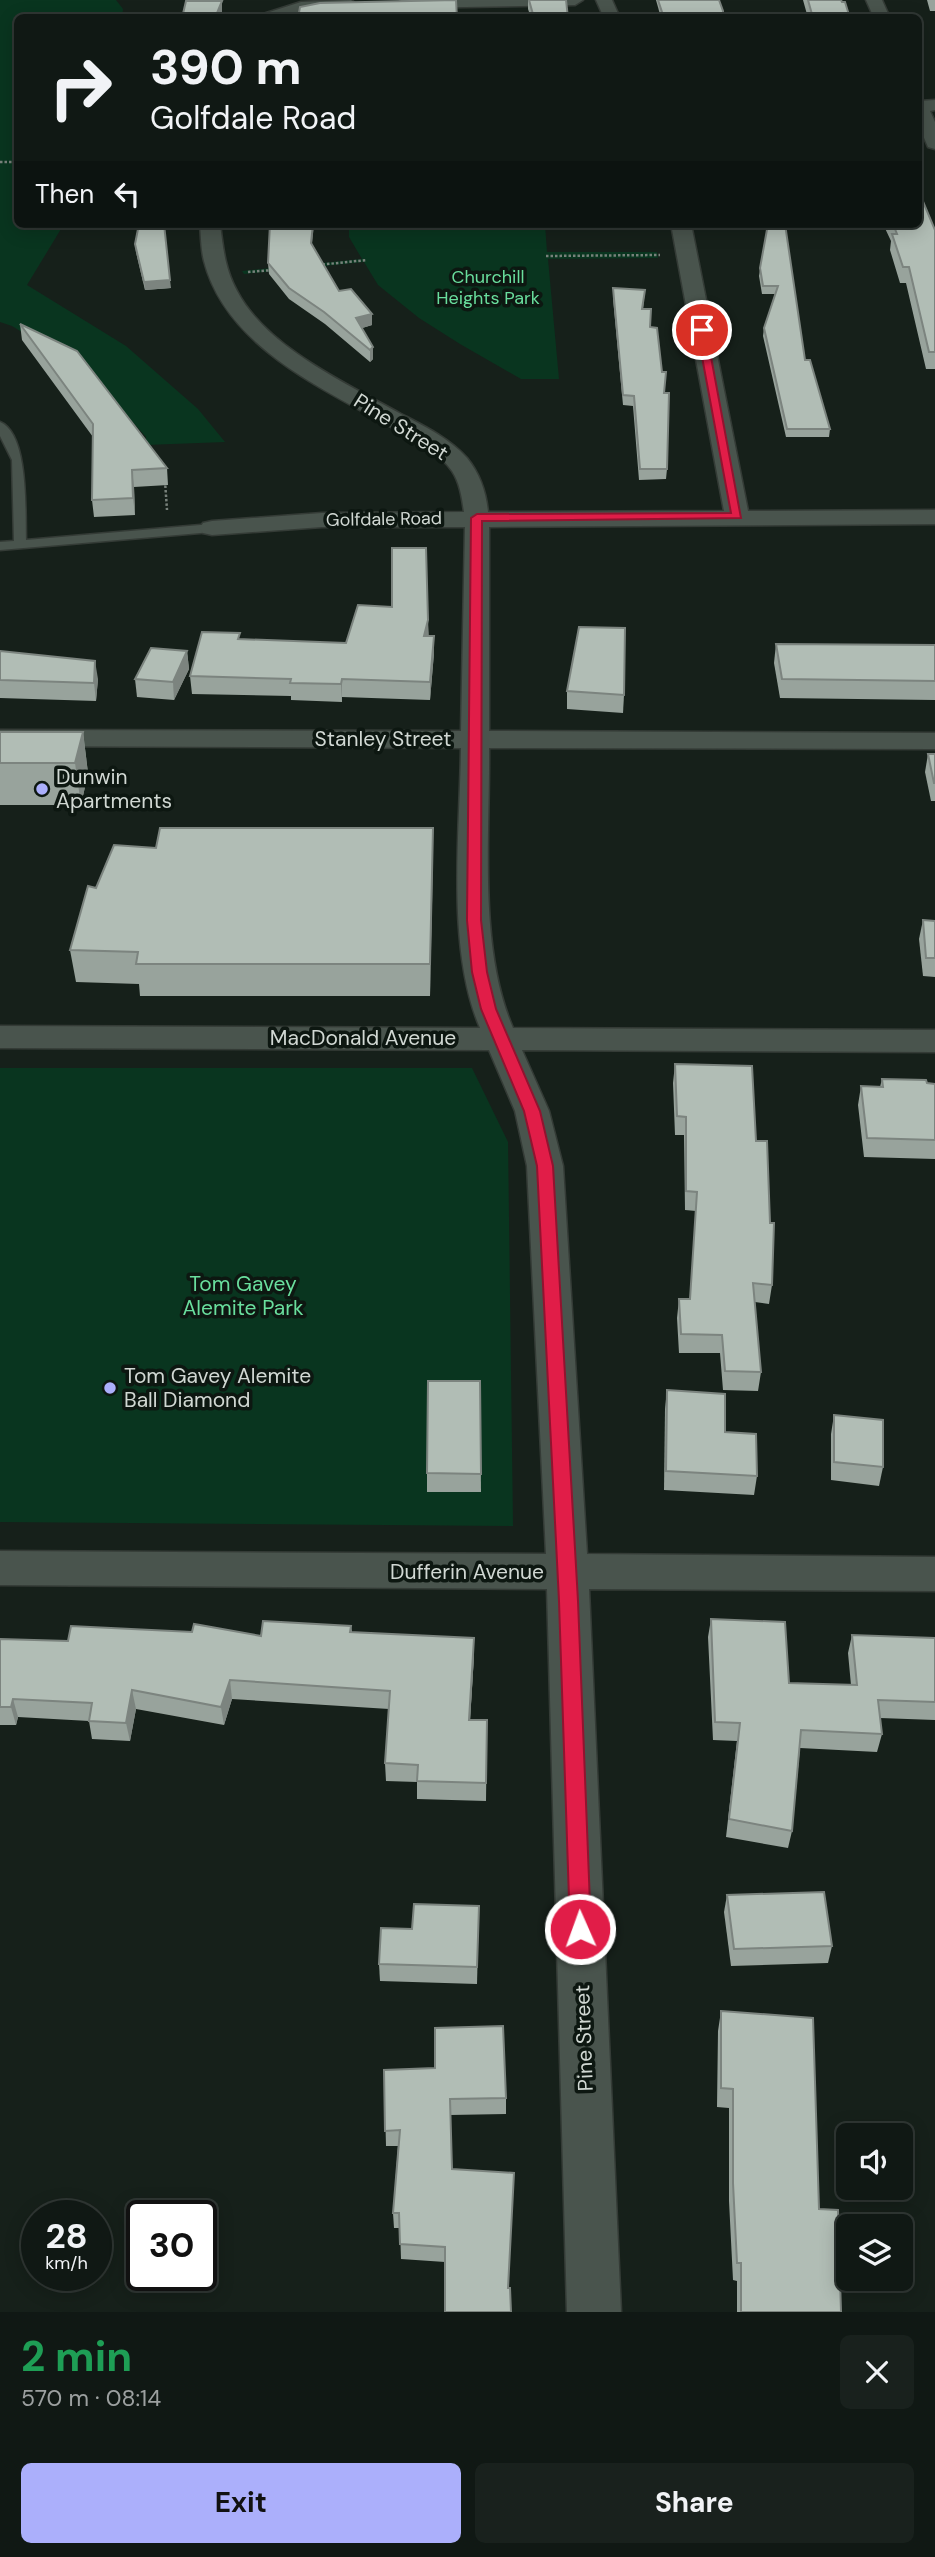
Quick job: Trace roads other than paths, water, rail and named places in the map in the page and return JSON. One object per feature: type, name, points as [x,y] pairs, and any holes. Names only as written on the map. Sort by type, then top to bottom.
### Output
[{"type":"street","points":[[392,4],[575,0]]},
{"type":"street","points":[[279,14],[301,7],[365,4]]},
{"type":"street","points":[[922,113],[935,143]]},
{"type":"street","name":"Pine Street","points":[[210,228],[209,244],[225,291],[258,333],[310,372],[422,435],[448,453],[465,472],[473,492],[477,518],[474,920],[480,972],[488,1009],[532,1111],[545,1166],[567,1572],[594,2312]]},
{"type":"street","points":[[682,228],[737,516]]},
{"type":"street","name":"Golfdale Road","points":[[212,528],[323,520],[935,517]]},
{"type":"street","name":"Stanley Street","points":[[0,738],[935,741]]},
{"type":"street","name":"MacDonald Avenue","points":[[0,1037],[935,1041]]},
{"type":"street","name":"Dufferin Avenue","points":[[0,1568],[935,1574]]},
{"type":"lane","points":[[0,425],[18,460],[20,545]]},
{"type":"lane","points":[[0,546],[212,528]]},
{"type":"place","name":"Dunwin Apartments","points":[[42,789]]},
{"type":"place","name":"Tom Gavey Alemite Ball Diamond","points":[[110,1388]]},
{"type":"park label","name":"Churchill Heights Park","points":[[488,287]]},
{"type":"park label","name":"Tom Gavey Alemite Park","points":[[243,1296]]}]
